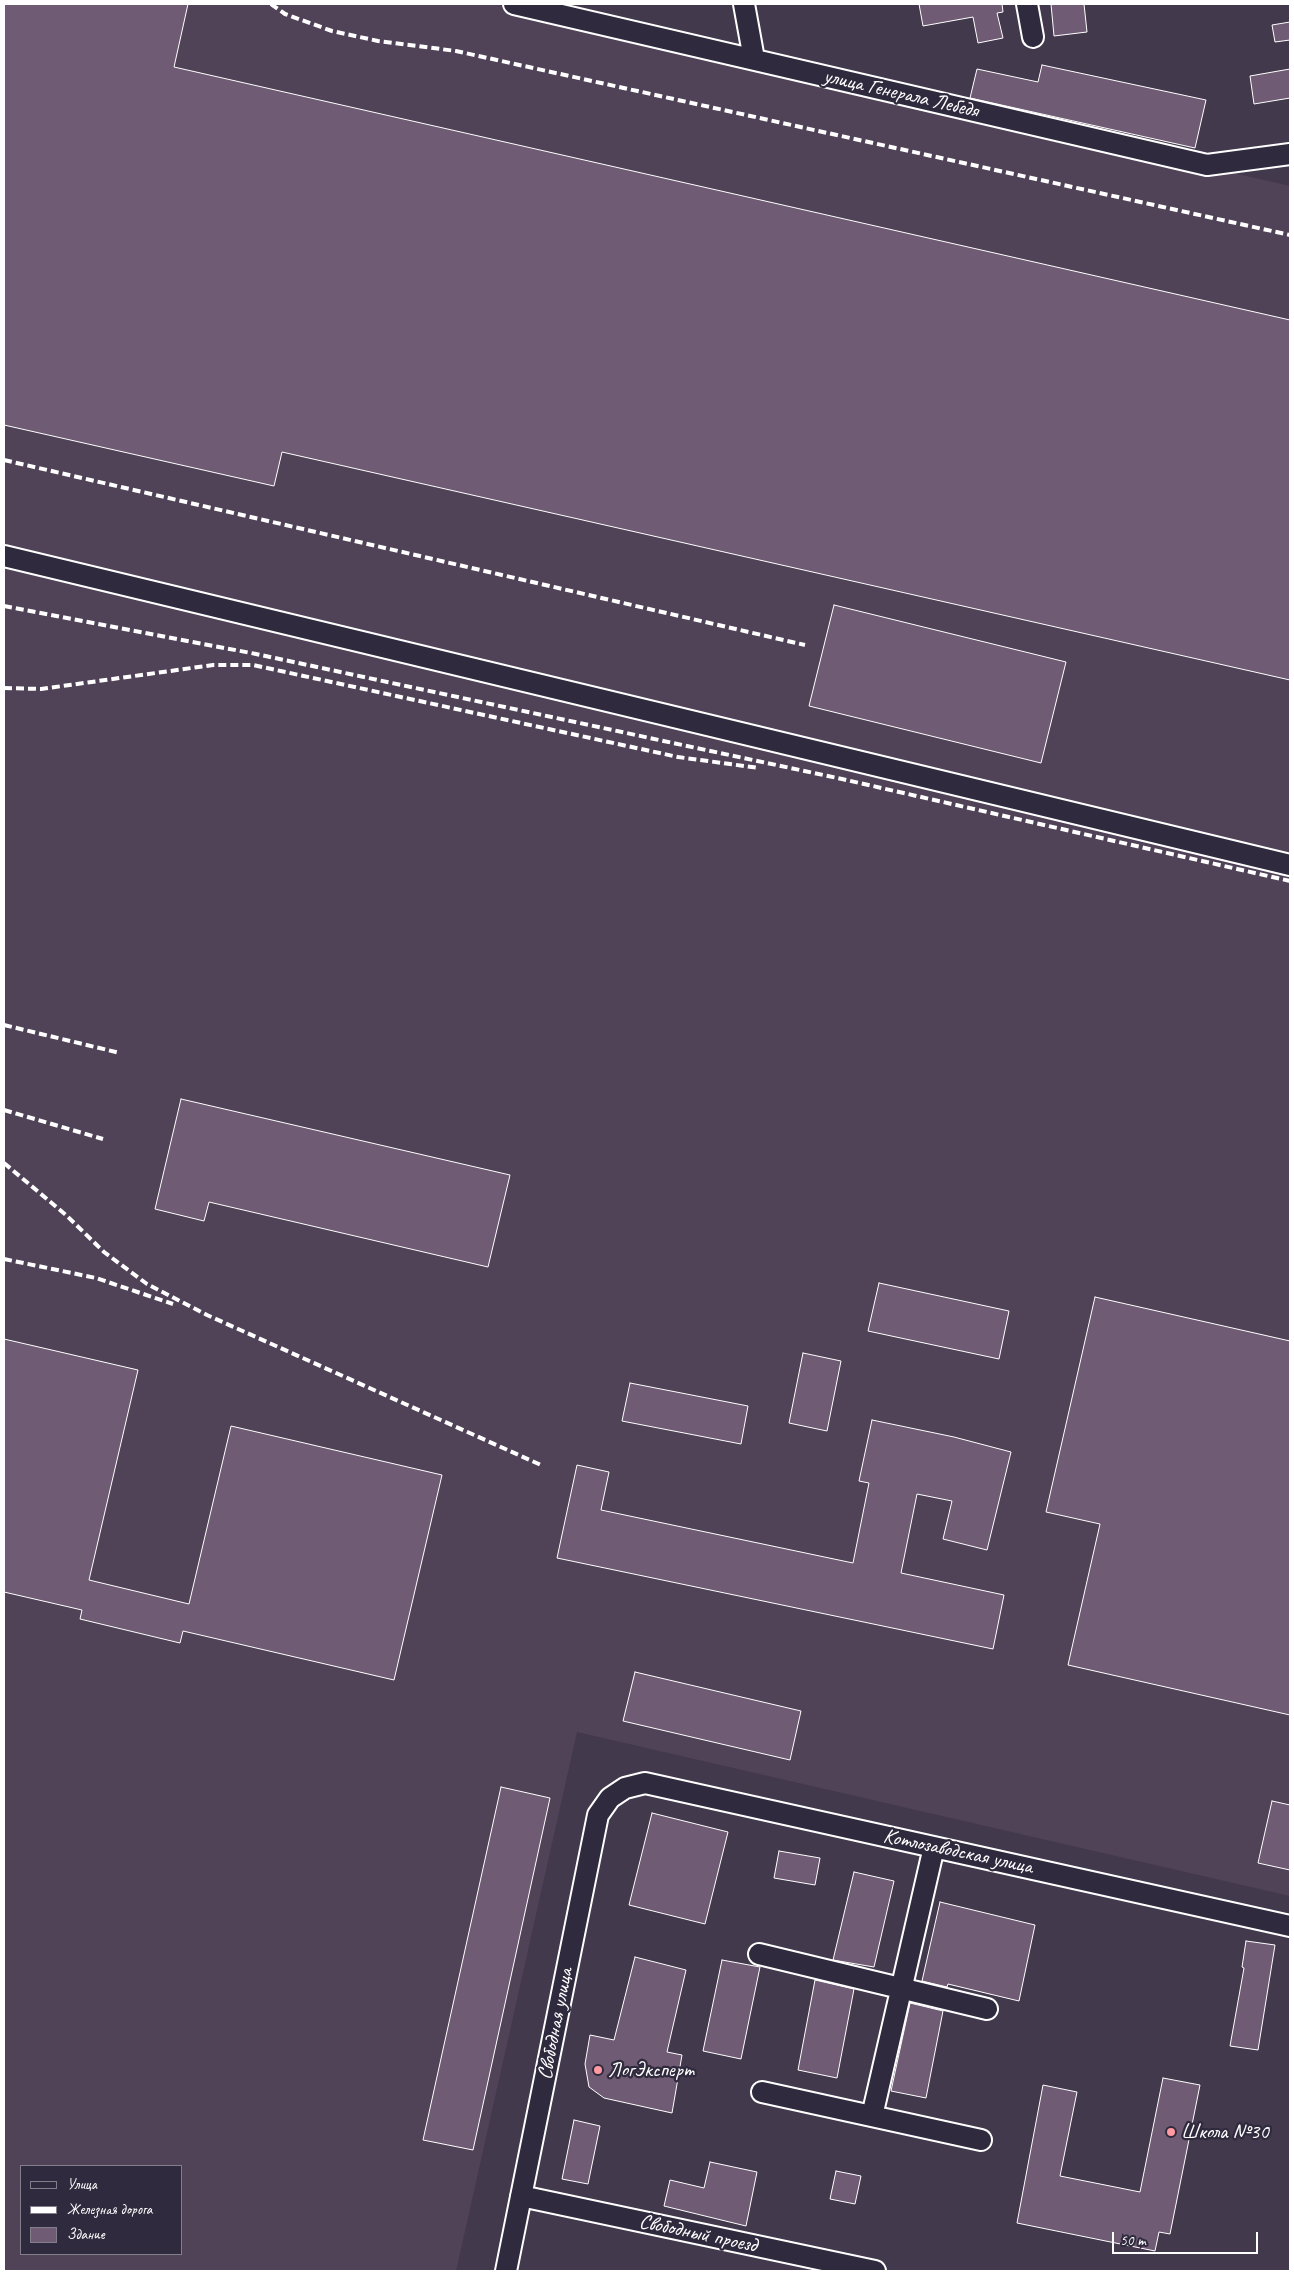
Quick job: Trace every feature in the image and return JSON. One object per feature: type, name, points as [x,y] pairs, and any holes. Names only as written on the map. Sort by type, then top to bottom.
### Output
[{"type":"street","name":"улица Генерала Лебедя","points":[[514,4],[1207,165],[1290,154]]},
{"type":"street","points":[[744,4],[754,59]]},
{"type":"street","points":[[1027,4],[1033,37]]},
{"type":"street","points":[[4,556],[1290,865]]},
{"type":"street","name":"Котлозаводская улица","points":[[625,1788],[646,1783],[1290,1926]]},
{"type":"street","name":"Свободная улица","points":[[506,2271],[598,1815],[610,1798],[625,1788]]},
{"type":"street","points":[[872,2116],[934,1847]]},
{"type":"street","points":[[759,1954],[986,2009]]},
{"type":"street","points":[[762,2092],[981,2140]]},
{"type":"street","name":"Свободный проезд","points":[[521,2196],[875,2271]]},
{"type":"shaded area","points":[[4,4],[493,4],[1290,186],[1290,1896],[577,1732],[456,2271],[4,2271]]},
{"type":"building","points":[[4,4],[188,4],[174,67],[1290,320],[1290,680],[282,452],[274,486],[4,425]]},
{"type":"building","points":[[919,4],[1002,4],[1003,12],[997,13],[1003,38],[978,43],[973,17],[923,26]]},
{"type":"building","points":[[1051,4],[1084,4],[1087,32],[1054,36]]},
{"type":"building","points":[[1290,22],[1290,40],[1275,42],[1272,25]]},
{"type":"building","points":[[1042,65],[1206,100],[1195,148],[970,98],[977,69],[1038,82]]},
{"type":"building","points":[[1290,69],[1290,98],[1254,104],[1250,76]]},
{"type":"building","points":[[834,605],[1066,662],[1041,763],[809,706]]},
{"type":"building","points":[[181,1099],[510,1175],[488,1267],[209,1202],[204,1221],[155,1209]]},
{"type":"building","points":[[879,1283],[1009,1311],[999,1359],[868,1331]]},
{"type":"building","points":[[1095,1297],[1290,1341],[1290,1715],[1068,1665],[1100,1524],[1046,1512]]},
{"type":"building","points":[[4,1339],[138,1370],[89,1580],[189,1604],[231,1426],[442,1475],[394,1680],[183,1631],[180,1643],[80,1619],[82,1610],[4,1592]]},
{"type":"building","points":[[803,1353],[841,1361],[827,1431],[789,1423]]},
{"type":"building","points":[[630,1383],[748,1406],[741,1444],[622,1421]]},
{"type":"building","points":[[872,1420],[954,1437],[1011,1452],[987,1550],[943,1539],[952,1501],[917,1494],[901,1573],[1004,1595],[993,1649],[557,1558],[577,1465],[609,1472],[601,1510],[853,1563],[869,1483],[859,1481]]},
{"type":"building","points":[[635,1672],[801,1711],[790,1760],[623,1721]]},
{"type":"building","points":[[501,1787],[550,1798],[473,2150],[423,2140]]},
{"type":"building","points":[[1272,1801],[1290,1805],[1290,1870],[1258,1863]]},
{"type":"building","points":[[652,1813],[728,1832],[705,1924],[629,1905]]},
{"type":"building","points":[[779,1851],[820,1858],[815,1885],[774,1878]]},
{"type":"building","points":[[854,1872],[894,1881],[874,1967],[833,1960]]},
{"type":"building","points":[[940,1902],[1035,1925],[1019,2001],[948,1984],[947,1987],[922,1981]]},
{"type":"building","points":[[1246,1941],[1275,1945],[1258,2050],[1230,2046],[1244,1968],[1242,1967]]},
{"type":"building","points":[[635,1957],[686,1970],[667,2052],[682,2055],[672,2113],[604,2098],[589,2087],[585,2064],[590,2035],[614,2040]]},
{"type":"building","points":[[722,1960],[760,1967],[741,2059],[703,2051]]},
{"type":"building","points":[[815,1980],[854,1989],[837,2078],[798,2070]]},
{"type":"building","points":[[910,2003],[943,2011],[926,2098],[891,2091]]},
{"type":"building","name":"Школа №30","points":[[1163,2078],[1200,2085],[1170,2234],[1159,2232],[1155,2251],[1017,2223],[1043,2085],[1077,2092],[1060,2176],[1140,2192]]},
{"type":"building","points":[[574,2120],[600,2126],[588,2184],[562,2179]]},
{"type":"building","points":[[710,2162],[757,2172],[746,2226],[664,2206],[670,2180],[704,2188]]},
{"type":"building","points":[[836,2171],[861,2176],[855,2204],[830,2199]]},
{"type":"railway","points":[[271,4],[285,14],[332,31],[378,41],[456,51],[1290,235]]},
{"type":"railway","points":[[4,460],[805,645]]},
{"type":"railway","points":[[4,606],[256,654],[842,779],[1290,881]]},
{"type":"railway","points":[[4,688],[41,689],[213,665],[253,665],[678,757],[759,768]]},
{"type":"railway","points":[[4,1025],[120,1053]]},
{"type":"railway","points":[[4,1110],[103,1139]]},
{"type":"railway","points":[[4,1163],[66,1215],[104,1252],[147,1284],[207,1315],[541,1465]]},
{"type":"railway","points":[[4,1259],[96,1278],[173,1304]]},
{"type":"place","name":"ЛогЭксперт","points":[[598,2070]]},
{"type":"place","name":"Школа №30","points":[[1171,2132]]}]
